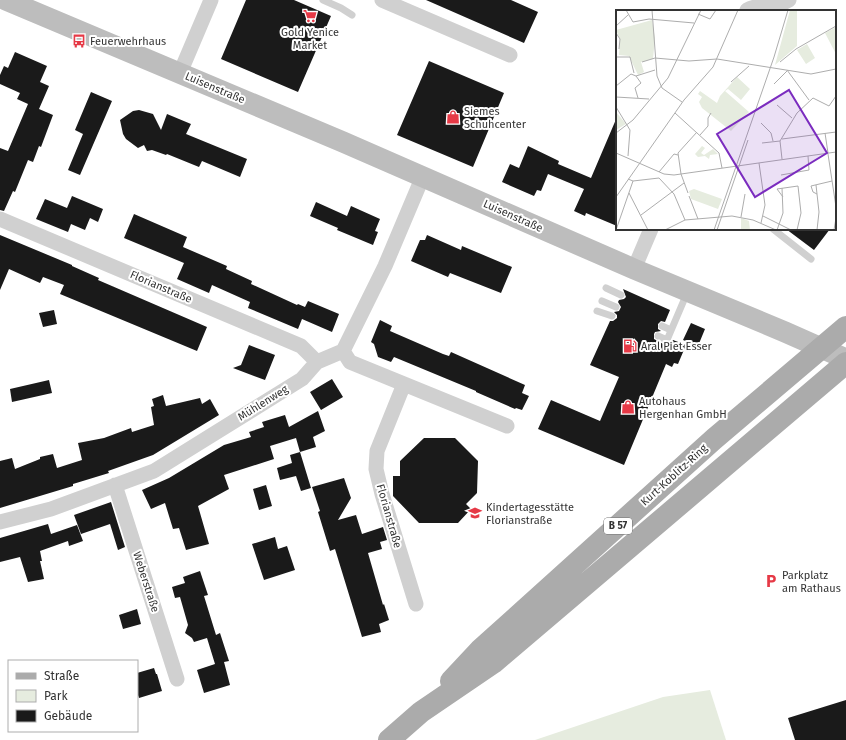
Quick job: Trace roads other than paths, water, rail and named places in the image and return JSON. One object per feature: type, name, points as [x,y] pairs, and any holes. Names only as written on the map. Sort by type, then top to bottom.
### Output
[{"type":"main road","name":"Luisenstraße","points":[[6,0],[423,176],[634,269],[846,359]]},
{"type":"main road","name":"Kurt-Koblitz-Ring","points":[[389,740],[421,712],[480,650],[714,439],[846,327]]},
{"type":"main road","name":"Kurt-Koblitz-Ring","points":[[421,712],[493,663],[846,363]]},
{"type":"street","name":"Luisenstraße","points":[[180,73],[211,0]]},
{"type":"street","points":[[382,0],[510,55]]},
{"type":"street","points":[[747,7],[784,4],[789,0]]},
{"type":"street","points":[[423,176],[384,266],[344,351],[350,362],[507,426]]},
{"type":"street","name":"Florianstraße","points":[[0,219],[301,346],[317,362]]},
{"type":"street","points":[[634,269],[651,230]]},
{"type":"street","name":"Mühlenweg","points":[[0,522],[51,509],[154,471],[302,379],[317,362],[344,351]]},
{"type":"street","name":"Florianstraße","points":[[404,384],[377,451],[376,469],[382,494],[416,604]]},
{"type":"street","name":"Weberstraße","points":[[115,485],[177,679]]},
{"type":"lane","points":[[323,0],[342,8],[352,15]]},
{"type":"lane","points":[[773,230],[811,259]]},
{"type":"lane","points":[[606,288],[621,295]]},
{"type":"lane","points":[[658,336],[666,340],[687,291]]},
{"type":"lane","points":[[602,301],[616,307]]},
{"type":"lane","points":[[597,311],[612,316]]},
{"type":"lane","points":[[668,314],[676,318]]},
{"type":"lane","points":[[662,326],[670,330]]},
{"type":"place","name":"Gold Yenice Market","points":[[310,16]]},
{"type":"place","name":"Feuerwehrhaus","points":[[79,41]]},
{"type":"place","name":"Siemes Schuhcenter","points":[[453,117]]},
{"type":"place","name":"Aral Piet Esser","points":[[630,346]]},
{"type":"place","name":"Autohaus Hergenhan GmbH","points":[[628,407]]},
{"type":"place","name":"Kindertagesstätte Florianstraße","points":[[475,513]]},
{"type":"place","name":"Parkplatz am Rathaus","points":[[771,581]]}]
